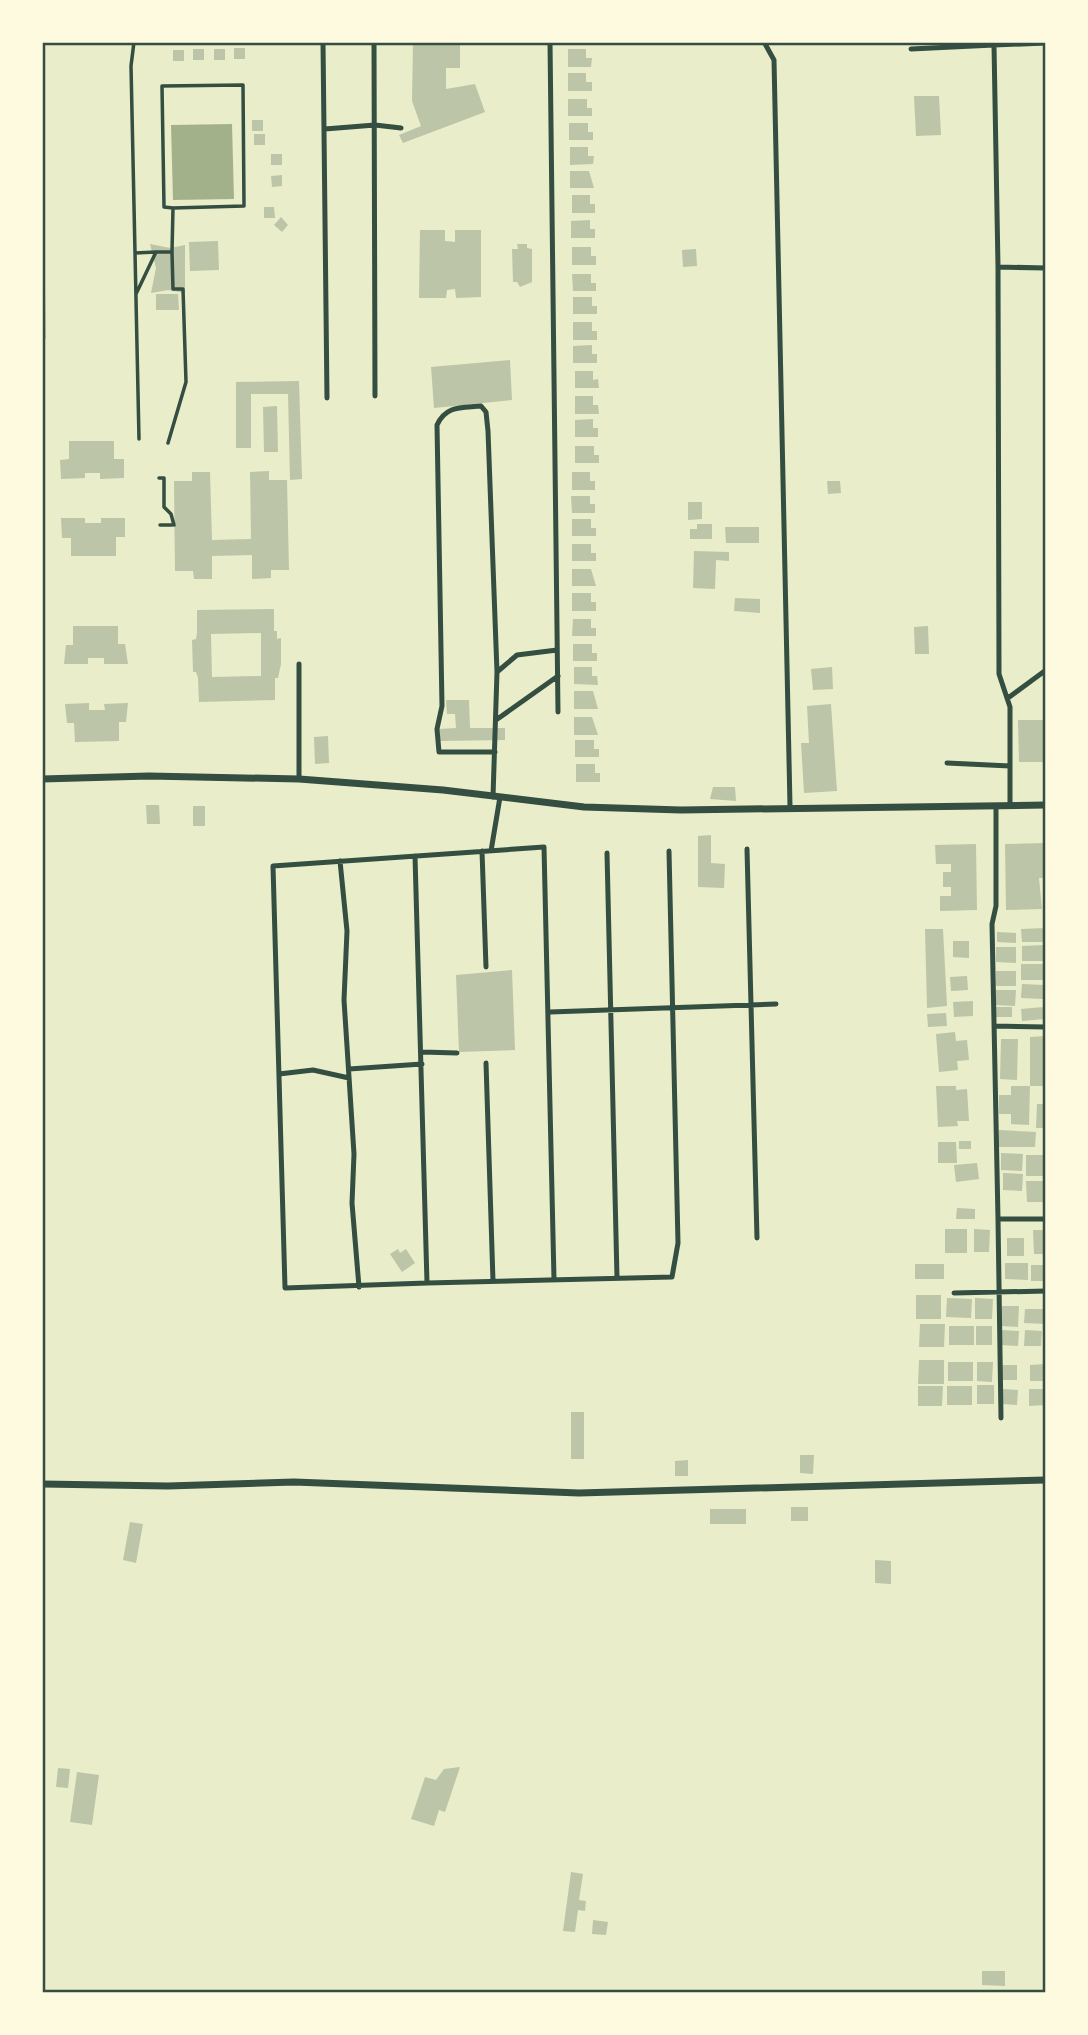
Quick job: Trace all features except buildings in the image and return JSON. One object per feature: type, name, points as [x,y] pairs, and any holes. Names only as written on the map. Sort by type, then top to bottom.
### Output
[{"type":"street","points":[[42,779],[149,776],[299,779],[584,807],[681,810],[790,806],[1046,805]]},
{"type":"street","points":[[42,1484],[192,1486],[294,1482],[579,1493],[1046,1480]]},
{"type":"lane","points":[[323,42],[327,398]]},
{"type":"lane","points":[[374,42],[375,396]]},
{"type":"lane","points":[[550,42],[558,712]]},
{"type":"lane","points":[[764,42],[774,60],[790,806]]},
{"type":"lane","points":[[911,48],[1046,43]]},
{"type":"lane","points":[[994,45],[998,267],[999,674],[1008,698],[1010,805]]},
{"type":"lane","points":[[325,129],[375,125],[401,128]]},
{"type":"lane","points":[[998,267],[1046,268]]},
{"type":"lane","points":[[491,850],[496,797],[497,672],[486,412],[481,406],[451,409],[442,413],[437,425],[442,706],[437,729],[439,752],[495,752]]},
{"type":"lane","points":[[497,672],[517,655],[557,650]]},
{"type":"lane","points":[[299,664],[299,779]]},
{"type":"lane","points":[[1008,698],[1046,670]]},
{"type":"lane","points":[[496,720],[558,677]]},
{"type":"lane","points":[[947,763],[1010,766]]},
{"type":"lane","points":[[996,806],[996,906],[992,924],[1000,1418]]},
{"type":"lane","points":[[554,1279],[550,1012],[544,847],[273,866],[285,1288],[673,1277],[678,1243],[669,851]]},
{"type":"lane","points":[[747,849],[757,1238]]},
{"type":"lane","points":[[482,851],[486,967]]},
{"type":"lane","points":[[607,853],[617,1278]]},
{"type":"lane","points":[[415,856],[427,1283]]},
{"type":"lane","points":[[340,861],[347,931],[344,1000],[354,1154],[352,1203],[359,1287]]},
{"type":"lane","points":[[550,1012],[776,1004]]},
{"type":"lane","points":[[994,1026],[1046,1027]]},
{"type":"lane","points":[[422,1052],[457,1053]]},
{"type":"lane","points":[[486,1063],[493,1281]]},
{"type":"lane","points":[[349,1069],[422,1064]]},
{"type":"lane","points":[[279,1074],[313,1070],[349,1077]]},
{"type":"lane","points":[[998,1219],[1046,1219]]},
{"type":"lane","points":[[954,1293],[1046,1292]]},
{"type":"path","points":[[134,42],[131,66],[139,439]]},
{"type":"path","points":[[243,85],[244,206],[173,208],[164,208],[162,86],[243,85]]},
{"type":"path","points":[[168,443],[186,382],[183,289],[173,289],[173,208]]},
{"type":"path","points":[[136,293],[156,252]]},
{"type":"path","points":[[135,253],[172,252]]},
{"type":"path","points":[[159,478],[164,478],[164,507],[172,514],[173,525],[160,525]]},
{"type":"shaded area","points":[[232,124],[234,199],[173,200],[171,125]]}]
